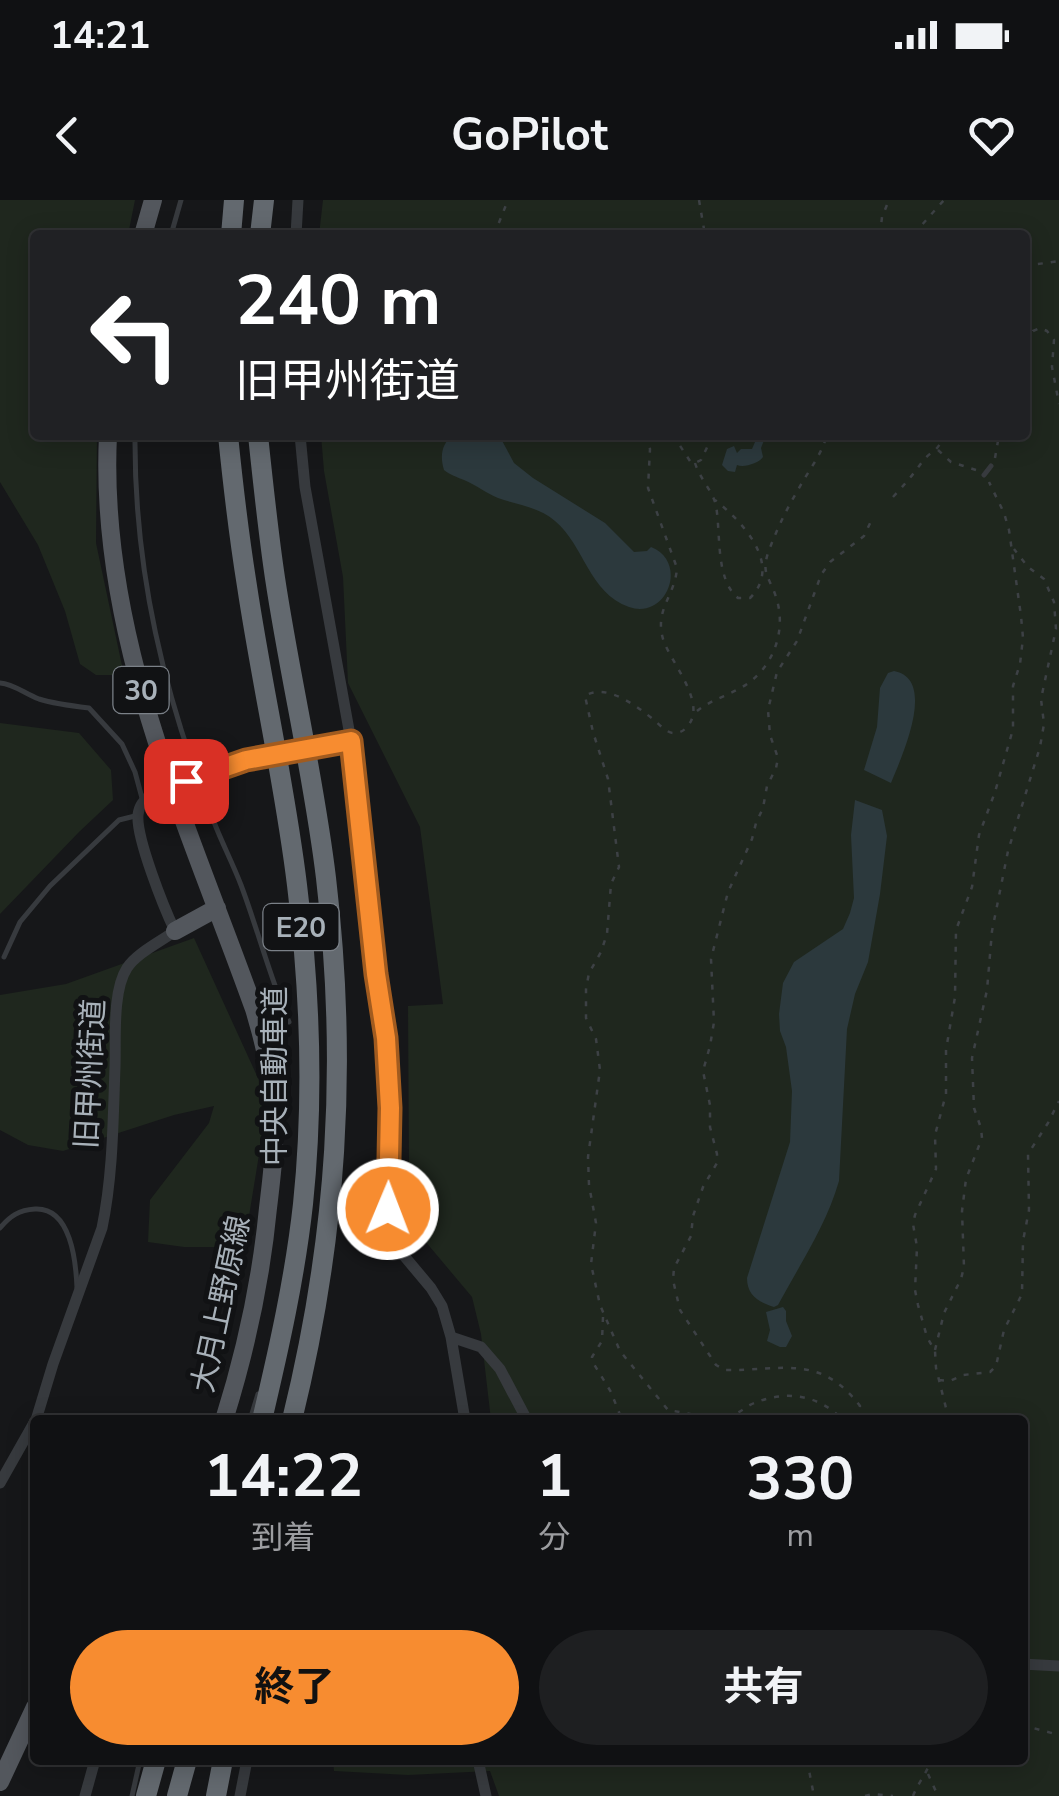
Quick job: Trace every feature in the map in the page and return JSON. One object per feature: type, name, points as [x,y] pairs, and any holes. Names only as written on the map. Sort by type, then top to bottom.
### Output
[{"type":"highway","points":[[231,230],[234,200]]},
{"type":"highway","points":[[261,230],[264,200]]},
{"type":"highway","name":"中央自動車道","points":[[229,440],[247,587],[297,885],[309,1052],[303,1202],[290,1292],[263,1415]]},
{"type":"highway","name":"中央自動車道","points":[[259,440],[276,580],[326,876],[334,962],[337,1132],[330,1212],[319,1296],[294,1415]]},
{"type":"highway","points":[[146,1796],[155,1765]]},
{"type":"highway","points":[[177,1796],[186,1765]]},
{"type":"highway","points":[[216,1796],[222,1765]]},
{"type":"main road","points":[[144,230],[152,200]]},
{"type":"main road","name":"大月上野原線","points":[[108,440],[110,532],[128,646],[146,710],[264,1045],[272,1083],[273,1166],[258,1288],[225,1415]]},
{"type":"main road","points":[[175,931],[218,908]]},
{"type":"main road","points":[[0,1782],[30,1718]]},
{"type":"street","points":[[296,230],[298,200]]},
{"type":"street","points":[[300,440],[304,487],[346,742],[386,1038],[391,1232],[400,1251],[442,1306],[464,1415]]},
{"type":"street","points":[[175,931],[140,834],[138,815],[146,798],[246,760],[346,742]]},
{"type":"street","name":"旧甲州街道","points":[[37,1415],[106,1208],[117,1006],[122,978],[132,962],[175,931]]},
{"type":"street","points":[[451,1337],[481,1347],[500,1369],[524,1415]]},
{"type":"street","name":"旧甲州街道","points":[[0,1483],[30,1430]]},
{"type":"street","points":[[1028,1664],[1059,1666]]},
{"type":"street","points":[[85,1796],[94,1765]]},
{"type":"street","points":[[240,1796],[246,1765]]},
{"type":"street","points":[[479,1765],[486,1796]]},
{"type":"lane","points":[[172,230],[181,200]]},
{"type":"lane","points":[[135,440],[138,528],[161,660],[200,784],[290,1022]]},
{"type":"lane","points":[[984,475],[991,466]]},
{"type":"lane","points":[[0,683],[8,683],[36,698],[89,708],[122,744],[146,798]]},
{"type":"lane","points":[[4,957],[20,922],[50,886],[120,820],[138,815]]},
{"type":"lane","points":[[0,1228],[16,1212],[38,1209],[52,1213],[72,1248],[77,1296]]},
{"type":"lane","points":[[252,1415],[290,1292]]},
{"type":"lane","points":[[132,1796],[139,1765]]},
{"type":"path","points":[[496,230],[508,200]]},
{"type":"path","points":[[700,200],[704,230]]},
{"type":"path","points":[[881,230],[890,200]]},
{"type":"path","points":[[918,230],[944,200]]},
{"type":"path","points":[[1030,265],[1059,261]]},
{"type":"path","points":[[1030,341],[1033,332],[1040,328],[1054,340],[1052,367],[1059,404]]},
{"type":"path","points":[[648,440],[648,488],[677,568],[676,582],[660,616],[660,629],[695,712]]},
{"type":"path","points":[[676,440],[715,500],[745,527],[754,541],[775,592],[781,626],[771,658],[752,680],[710,701],[695,712],[688,727],[678,734],[671,734],[643,711],[608,693],[589,692],[586,696],[608,778],[619,867],[611,884],[607,934],[586,989],[586,1018],[596,1038],[600,1070],[588,1157],[596,1223],[591,1264],[593,1283],[620,1351],[668,1410],[705,1415]]},
{"type":"path","points":[[695,464],[711,440]]},
{"type":"path","points":[[715,500],[728,588],[738,598],[750,598],[759,589],[776,532],[825,440]]},
{"type":"path","points":[[893,497],[914,476],[924,458],[938,450],[942,440]]},
{"type":"path","points":[[991,466],[998,440]]},
{"type":"path","points":[[935,1351],[927,1337],[915,1290],[915,1215],[936,1169],[935,1135],[946,1094],[946,1050],[955,997],[956,930],[972,887],[978,835],[1014,729],[1012,686],[1020,664],[1022,638],[1012,547],[1004,513],[984,475],[951,462],[938,450]]},
{"type":"path","points":[[859,1415],[860,1406],[854,1398],[810,1368],[724,1370],[716,1364],[680,1310],[673,1275],[690,1236],[703,1188],[717,1163],[703,1071],[714,1022],[710,960],[728,892],[752,839],[776,768],[778,758],[770,735],[768,710],[777,672],[797,641],[821,575],[830,562],[864,536],[873,517]]},
{"type":"path","points":[[1012,547],[1028,568],[1044,578],[1054,602],[1056,629]]},
{"type":"path","points":[[947,1415],[935,1351],[944,1313],[964,1267],[962,1210],[966,1178],[982,1138],[973,1098],[972,1058],[1008,852],[1040,747],[1044,724],[1040,699],[1059,622]]},
{"type":"path","points":[[938,1379],[950,1381],[990,1372],[996,1366],[1004,1330],[1022,1294],[1029,1210],[1028,1154],[1059,1100]]},
{"type":"path","points":[[603,1313],[602,1341],[592,1361],[612,1392],[620,1415]]},
{"type":"path","points":[[736,1415],[761,1401],[796,1396],[820,1402],[837,1415]]},
{"type":"path","points":[[664,1415],[668,1410]]},
{"type":"path","points":[[1028,1727],[1059,1735]]},
{"type":"path","points":[[808,1765],[814,1796]]},
{"type":"path","points":[[926,1765],[938,1796]]},
{"type":"path","points":[[913,1796],[927,1772]]},
{"type":"path","points":[[865,1796],[893,1796]]},
{"type":"shaded area","points":[[0,200],[135,200],[129,230],[30,230],[30,440],[97,440],[96,543],[124,675],[96,675],[80,664],[65,611],[38,545],[0,482]]},
{"type":"shaded area","points":[[323,200],[1059,200],[1059,1796],[499,1796],[490,1771],[408,1775],[334,1771],[333,1765],[1028,1765],[1028,1415],[490,1415],[481,1334],[472,1297],[425,1241],[409,1165],[408,1006],[443,1004],[420,827],[348,683],[343,577],[321,440],[1030,440],[1030,230],[320,230]]},
{"type":"shaded area","points":[[502,440],[514,463],[605,523],[634,552],[651,547],[663,554],[671,576],[663,598],[642,609],[616,600],[596,580],[565,531],[549,516],[494,496],[444,470],[446,442]]},
{"type":"shaded area","points":[[756,440],[764,440],[763,457],[758,461],[737,465],[735,472],[722,465],[727,449],[734,446],[737,453],[752,449]]},
{"type":"shaded area","points":[[894,671],[907,677],[914,688],[915,703],[908,739],[891,783],[864,770],[877,727],[880,688],[888,673]]},
{"type":"shaded area","points":[[0,723],[79,733],[111,770],[113,800],[0,914]]},
{"type":"shaded area","points":[[855,800],[882,810],[887,836],[868,962],[847,1029],[839,1181],[820,1229],[774,1307],[754,1297],[747,1278],[790,1142],[792,1091],[779,1014],[783,983],[794,962],[843,929],[850,913],[854,898],[851,835]]},
{"type":"shaded area","points":[[194,938],[262,1087],[263,1130],[244,1247],[184,1247],[148,1242],[150,1200],[209,1123],[214,1106],[63,1151],[28,1145],[0,1130],[0,995],[66,984]]},
{"type":"shaded area","points":[[783,1307],[792,1336],[786,1347],[780,1347],[767,1341],[770,1330],[766,1312]]},
{"type":"route","points":[[186,781],[246,760],[351,741],[386,1038],[390,1108],[388,1209]]}]
